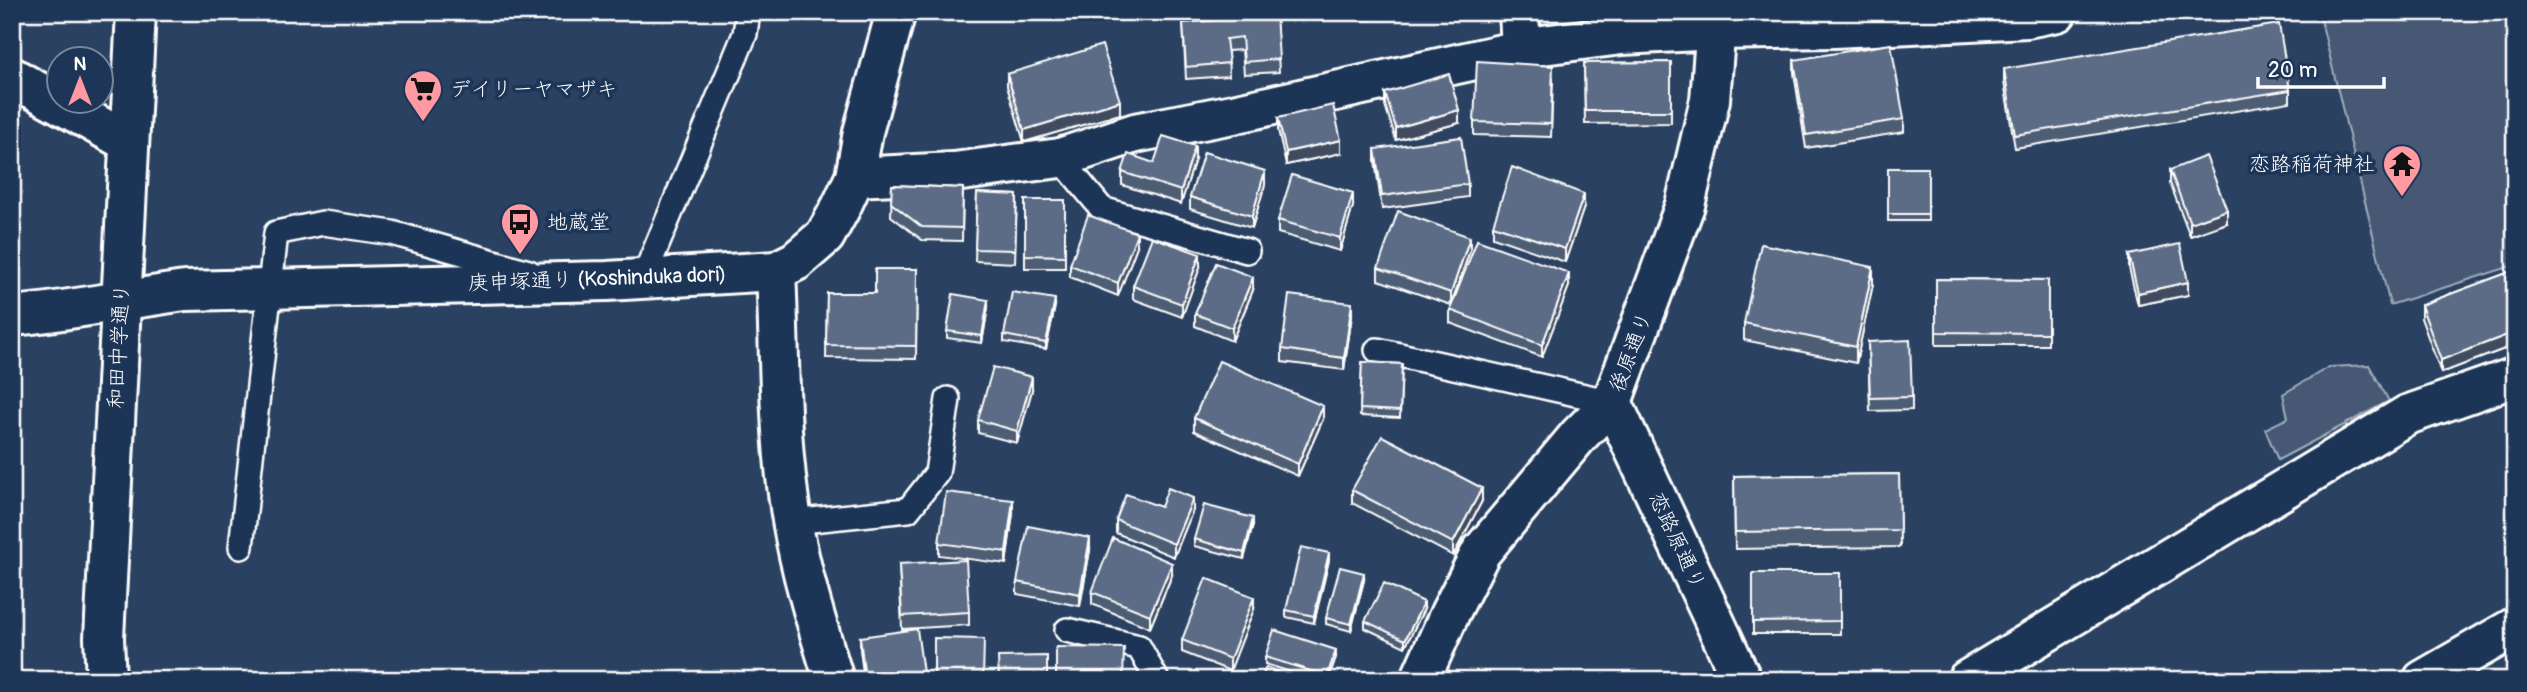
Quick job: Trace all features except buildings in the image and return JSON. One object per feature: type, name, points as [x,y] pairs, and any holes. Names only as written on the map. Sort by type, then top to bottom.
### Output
[{"type":"street","name":"和田中学通り","points":[[106,680],[104,639],[136,12]]},
{"type":"street","name":"庚申塚通り (Koshinduka dori)","points":[[12,316],[64,312],[121,300],[186,291],[562,282],[776,271],[796,261],[825,236],[855,177],[863,132],[896,12]]},
{"type":"street","points":[[1518,12],[1521,50]]},
{"type":"street","points":[[855,177],[954,172],[1060,158],[1135,133],[1233,114],[1542,45],[1716,21],[1834,28],[1982,16],[2027,18],[2057,12]]},
{"type":"street","name":"後原通り","points":[[1420,680],[1481,552],[1579,435],[1612,402],[1685,205],[1710,100],[1716,21]]},
{"type":"street","points":[[12,77],[128,142]]},
{"type":"street","points":[[776,271],[785,466],[792,522],[815,618],[834,680]]},
{"type":"street","points":[[1968,680],[2407,415],[2515,377]]},
{"type":"street","name":"恋路原通り","points":[[1612,402],[1742,680]]},
{"type":"street","points":[[2423,680],[2515,627]]},
{"type":"lane","points":[[643,279],[745,34],[748,12]]},
{"type":"lane","points":[[1060,158],[1102,209],[1247,251]]},
{"type":"lane","points":[[242,547],[276,233],[323,223],[392,233],[562,282]]},
{"type":"lane","points":[[1377,350],[1612,402]]},
{"type":"lane","points":[[792,522],[908,510],[937,473],[948,399]]},
{"type":"lane","points":[[1067,630],[1139,647],[1157,680]]},
{"type":"shaded area","points":[[2319,12],[2515,12],[2515,265],[2390,305]]},
{"type":"shaded area","points":[[2369,365],[2389,401],[2278,460],[2265,429],[2288,418],[2283,394],[2329,367]]},
{"type":"place","name":"デイリーヤマザキ","points":[[423,123]]},
{"type":"place","name":"恋路稲荷神社","points":[[2402,198]]},
{"type":"place","name":"地蔵堂","points":[[520,256]]}]
